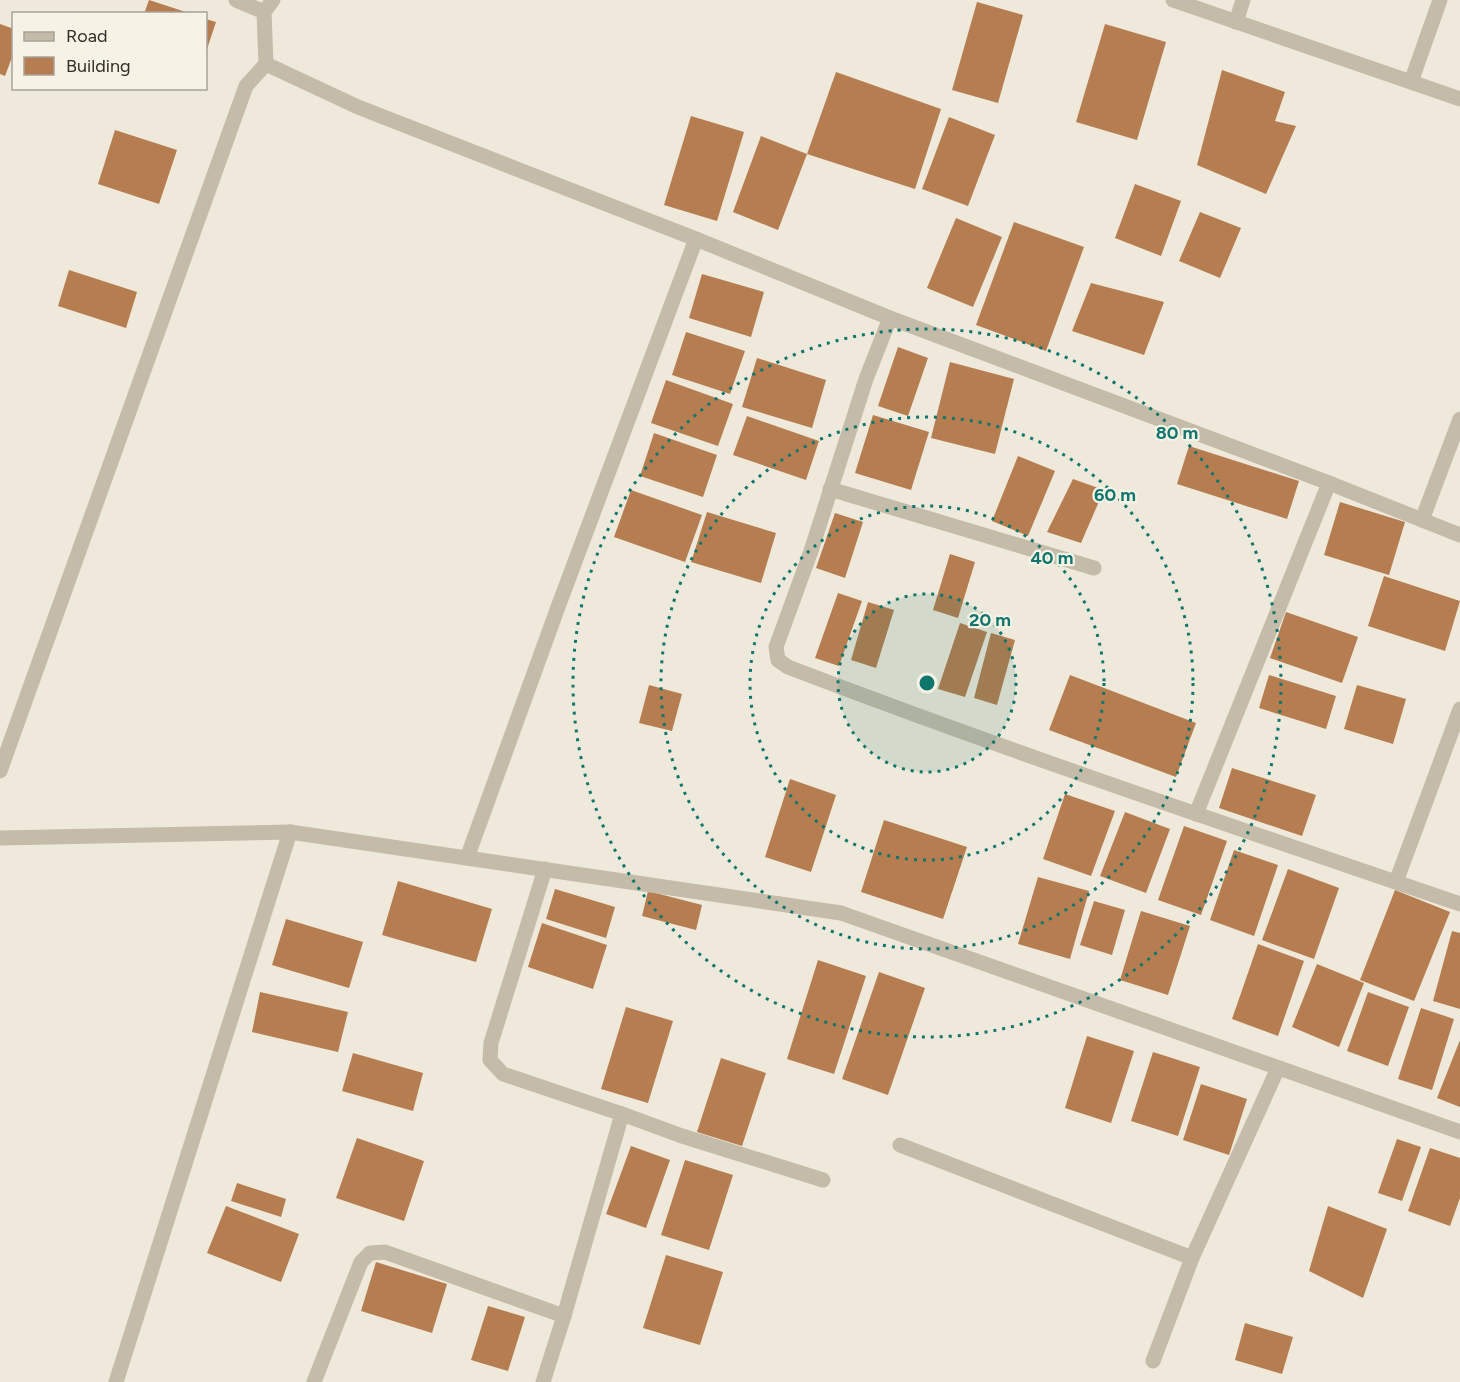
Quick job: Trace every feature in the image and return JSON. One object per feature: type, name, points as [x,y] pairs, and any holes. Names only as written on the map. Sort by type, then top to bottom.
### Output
[{"type":"street","points":[[0,771],[246,86],[266,64],[268,6],[236,0]]},
{"type":"street","points":[[1173,0],[1460,99]]},
{"type":"street","points":[[1236,22],[1243,0]]},
{"type":"street","points":[[1412,82],[1440,0]]},
{"type":"street","points":[[266,64],[358,107],[890,318],[1329,483],[1460,535]]},
{"type":"street","points":[[468,858],[554,618],[696,240]]},
{"type":"street","points":[[890,318],[866,379],[811,550],[776,647],[778,660],[788,668],[881,703],[1460,904]]},
{"type":"street","points":[[1422,520],[1460,420]]},
{"type":"street","points":[[1196,814],[1329,483]]},
{"type":"street","points":[[830,489],[1094,568]]},
{"type":"street","points":[[1396,882],[1460,709]]},
{"type":"street","points":[[116,1382],[290,832]]},
{"type":"street","points":[[0,838],[290,832],[841,913],[1460,1132]]},
{"type":"street","points":[[545,869],[491,1043],[490,1060],[503,1074],[682,1136],[823,1180]]},
{"type":"street","points":[[1153,1361],[1192,1258],[1278,1068]]},
{"type":"street","points":[[543,1382],[622,1114]]},
{"type":"street","points":[[900,1145],[1192,1258]]},
{"type":"street","points":[[314,1382],[361,1262],[370,1253],[385,1252],[564,1316]]},
{"type":"building","points":[[149,0],[186,12],[145,12]]},
{"type":"building","points":[[977,2],[1023,15],[998,103],[952,90]]},
{"type":"building","points":[[207,19],[216,22],[207,49]]},
{"type":"building","points":[[0,24],[12,28],[12,57],[5,76],[0,74]]},
{"type":"building","points":[[1105,24],[1166,42],[1137,140],[1076,122]]},
{"type":"building","points":[[1222,70],[1285,92],[1275,121],[1296,126],[1266,194],[1197,165]]},
{"type":"building","points":[[836,72],[941,109],[915,189],[807,154]]},
{"type":"building","points":[[691,116],[744,132],[717,221],[664,205]]},
{"type":"building","points":[[949,117],[995,135],[968,206],[922,189]]},
{"type":"building","points":[[115,130],[177,150],[159,204],[98,184]]},
{"type":"building","points":[[761,136],[807,154],[778,230],[733,212]]},
{"type":"building","points":[[1135,184],[1181,201],[1161,256],[1115,238]]},
{"type":"building","points":[[1200,212],[1241,228],[1220,278],[1179,261]]},
{"type":"building","points":[[956,218],[1002,237],[973,307],[927,288]]},
{"type":"building","points":[[1014,222],[1084,247],[1046,351],[976,325]]},
{"type":"building","points":[[69,270],[137,292],[126,328],[58,306]]},
{"type":"building","points":[[702,274],[764,292],[751,337],[689,318]]},
{"type":"building","points":[[1091,283],[1164,302],[1144,355],[1072,331]]},
{"type":"building","points":[[686,332],[745,351],[730,394],[672,375]]},
{"type":"building","points":[[898,347],[928,358],[908,416],[878,406]]},
{"type":"building","points":[[757,358],[826,380],[812,428],[742,407]]},
{"type":"building","points":[[950,362],[1014,379],[995,454],[931,438]]},
{"type":"building","points":[[666,380],[733,404],[718,446],[651,423]]},
{"type":"building","points":[[873,415],[929,432],[911,490],[855,473]]},
{"type":"building","points":[[747,416],[819,441],[806,480],[733,455]]},
{"type":"building","points":[[654,433],[717,455],[703,497],[640,476]]},
{"type":"building","points":[[1189,446],[1299,481],[1287,519],[1177,484]]},
{"type":"building","points":[[1018,456],[1055,471],[1028,536],[992,521]]},
{"type":"building","points":[[1073,479],[1104,490],[1081,543],[1047,532]]},
{"type":"building","points":[[631,490],[702,515],[685,562],[614,537]]},
{"type":"building","points":[[1340,502],[1405,522],[1389,575],[1324,555]]},
{"type":"building","points":[[707,512],[776,533],[761,583],[691,562]]},
{"type":"building","points":[[835,513],[863,522],[845,578],[816,568]]},
{"type":"building","points":[[950,554],[975,562],[958,618],[933,610]]},
{"type":"building","points":[[1384,576],[1460,601],[1445,651],[1368,626]]},
{"type":"building","points":[[838,593],[862,601],[839,666],[815,658]]},
{"type":"building","points":[[868,602],[894,610],[876,668],[851,660]]},
{"type":"building","points":[[1286,612],[1358,637],[1342,683],[1270,658]]},
{"type":"building","points":[[960,623],[987,632],[965,697],[938,689]]},
{"type":"building","points":[[991,633],[1015,640],[997,705],[974,698]]},
{"type":"building","points":[[1070,675],[1196,723],[1176,777],[1049,730]]},
{"type":"building","points":[[1269,675],[1336,696],[1326,729],[1259,708]]},
{"type":"building","points":[[649,685],[682,694],[672,731],[639,723]]},
{"type":"building","points":[[1357,685],[1406,699],[1393,744],[1344,729]]},
{"type":"building","points":[[1232,768],[1316,795],[1302,836],[1219,808]]},
{"type":"building","points":[[790,779],[836,795],[811,872],[765,857]]},
{"type":"building","points":[[1065,794],[1115,811],[1091,876],[1043,859]]},
{"type":"building","points":[[1125,812],[1170,829],[1146,893],[1100,876]]},
{"type":"building","points":[[884,820],[967,847],[943,919],[861,892]]},
{"type":"building","points":[[1184,826],[1227,841],[1201,915],[1158,900]]},
{"type":"building","points":[[1234,850],[1278,865],[1254,936],[1210,920]]},
{"type":"building","points":[[1288,869],[1339,888],[1314,959],[1262,940]]},
{"type":"building","points":[[1038,877],[1089,891],[1070,959],[1018,944]]},
{"type":"building","points":[[398,881],[492,909],[476,962],[382,935]]},
{"type":"building","points":[[555,889],[615,907],[606,938],[546,919]]},
{"type":"building","points":[[1395,890],[1450,912],[1414,1001],[1360,980]]},
{"type":"building","points":[[648,891],[702,905],[696,930],[642,916]]},
{"type":"building","points":[[1094,901],[1125,910],[1112,955],[1080,945]]},
{"type":"building","points":[[1141,911],[1190,926],[1168,995],[1120,980]]},
{"type":"building","points":[[286,919],[363,942],[349,988],[272,965]]},
{"type":"building","points":[[542,923],[607,945],[593,989],[528,967]]},
{"type":"building","points":[[1452,931],[1460,933],[1460,1009],[1433,1001]]},
{"type":"building","points":[[1258,944],[1304,961],[1278,1036],[1232,1019]]},
{"type":"building","points":[[818,960],[866,976],[834,1074],[787,1059]]},
{"type":"building","points":[[1317,964],[1364,983],[1339,1047],[1292,1027]]},
{"type":"building","points":[[879,972],[925,988],[888,1095],[842,1079]]},
{"type":"building","points":[[260,992],[348,1012],[338,1052],[252,1032]]},
{"type":"building","points":[[1368,992],[1409,1007],[1388,1066],[1347,1051]]},
{"type":"building","points":[[626,1007],[673,1021],[648,1103],[601,1089]]},
{"type":"building","points":[[1421,1008],[1454,1019],[1432,1090],[1398,1079]]},
{"type":"building","points":[[1087,1036],[1134,1051],[1111,1123],[1065,1108]]},
{"type":"building","points":[[1460,1040],[1460,1107],[1437,1098]]},
{"type":"building","points":[[1153,1052],[1200,1067],[1178,1136],[1131,1121]]},
{"type":"building","points":[[353,1053],[423,1073],[413,1111],[342,1091]]},
{"type":"building","points":[[721,1058],[766,1073],[742,1146],[697,1132]]},
{"type":"building","points":[[1201,1084],[1247,1099],[1229,1155],[1183,1140]]},
{"type":"building","points":[[357,1138],[424,1161],[404,1221],[336,1198]]},
{"type":"building","points":[[1397,1139],[1421,1147],[1402,1201],[1378,1193]]},
{"type":"building","points":[[631,1146],[670,1160],[646,1228],[606,1214]]},
{"type":"building","points":[[1430,1148],[1460,1158],[1460,1198],[1450,1226],[1408,1211]]},
{"type":"building","points":[[685,1160],[733,1175],[709,1250],[661,1235]]},
{"type":"building","points":[[237,1183],[286,1199],[281,1217],[231,1201]]},
{"type":"building","points":[[226,1206],[299,1234],[281,1282],[207,1253]]},
{"type":"building","points":[[1328,1206],[1387,1229],[1363,1298],[1309,1271]]},
{"type":"building","points":[[666,1255],[723,1272],[700,1345],[643,1328]]},
{"type":"building","points":[[376,1262],[447,1284],[432,1333],[361,1311]]},
{"type":"building","points":[[488,1306],[525,1317],[508,1371],[471,1360]]},
{"type":"building","points":[[1245,1323],[1293,1337],[1282,1374],[1235,1360]]}]
